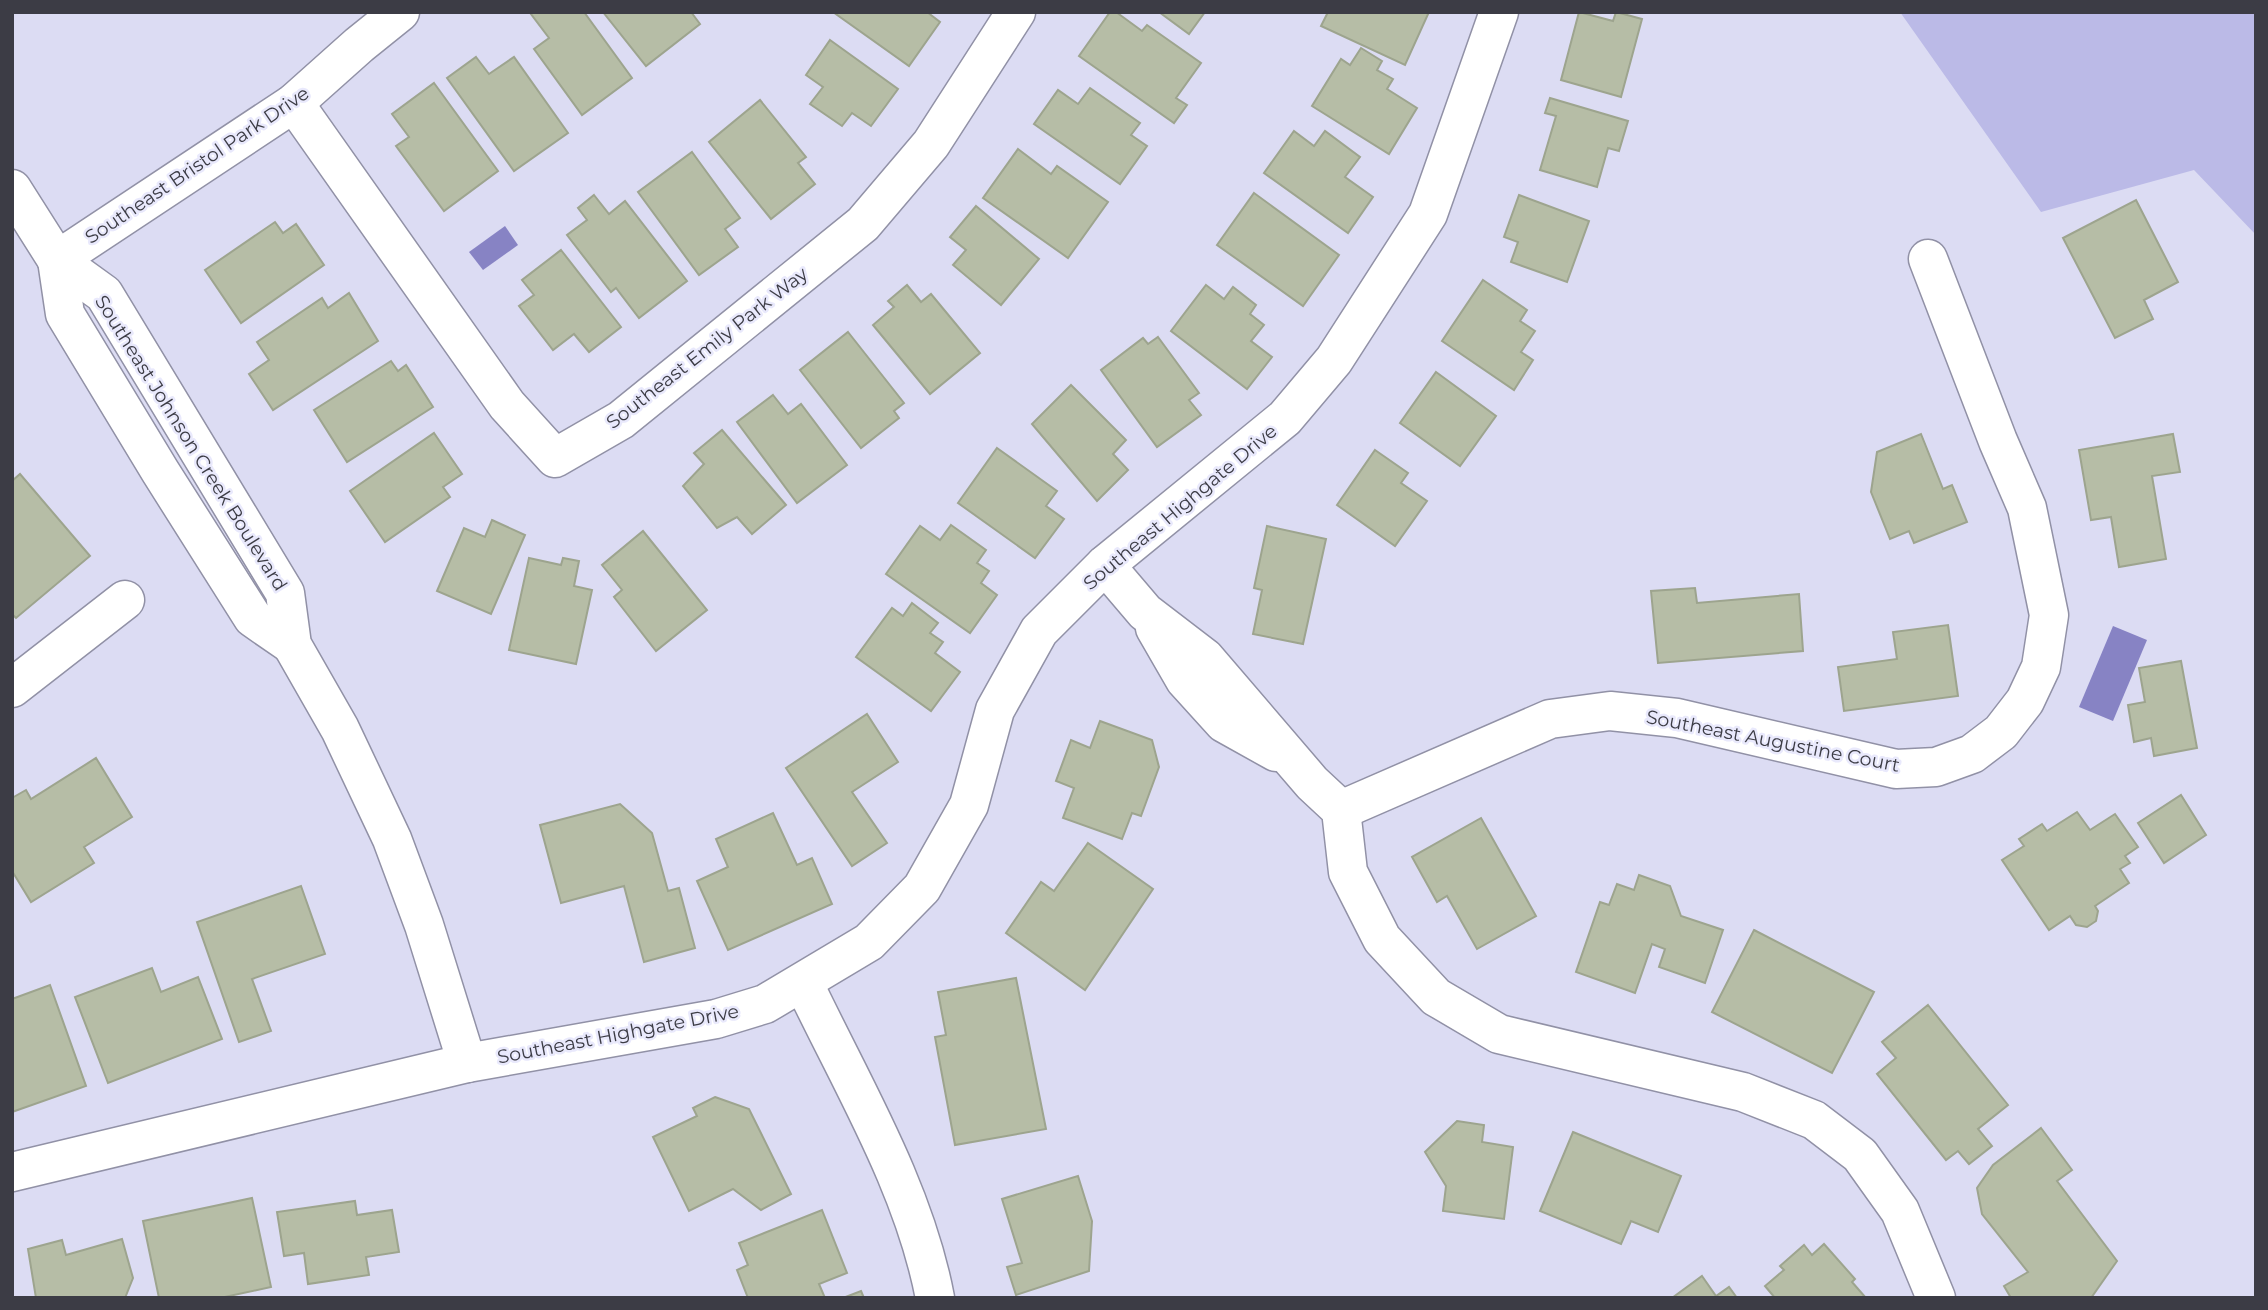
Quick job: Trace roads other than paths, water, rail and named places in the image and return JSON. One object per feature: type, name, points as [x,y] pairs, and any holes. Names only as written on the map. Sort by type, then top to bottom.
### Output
[{"type":"street","name":"Southeast Bristol Park Drive","points":[[57,260],[294,103],[400,12]]},
{"type":"street","name":"Southeast Emily Park Way","points":[[294,103],[507,405],[555,458],[621,420],[863,224],[931,144],[1016,12]]},
{"type":"street","name":"Southeast Highgate Drive","points":[[12,1172],[467,1063],[716,1019],[765,1004],[804,984],[869,942],[922,888],[969,805],[995,710],[1039,631],[1105,565],[1285,418],[1334,360],[1427,214],[1499,12]]},
{"type":"street","name":"Southeast Johnson Creek Boulevard","points":[[12,189],[57,260],[65,314],[160,471],[253,618],[292,645],[340,729],[392,839],[424,925],[467,1063]]},
{"type":"street","name":"Southeast Augustine Court","points":[[1341,810],[1550,719],[1610,711],[1677,718],[1896,769],[1936,767],[1960,759],[1972,754],[2001,732],[2025,701],[2041,667],[2049,615],[2028,509],[1998,441],[1928,259]]},
{"type":"street","points":[[1105,565],[1145,611],[1185,680],[1224,723],[1293,762],[1341,810],[1348,872],[1382,939],[1436,997],[1499,1034],[1743,1092],[1814,1120],[1860,1155],[1900,1211],[1936,1298]]},
{"type":"street","points":[[12,688],[125,600]]},
{"type":"street","points":[[804,984],[897,1178],[930,1273],[934,1298]]}]
